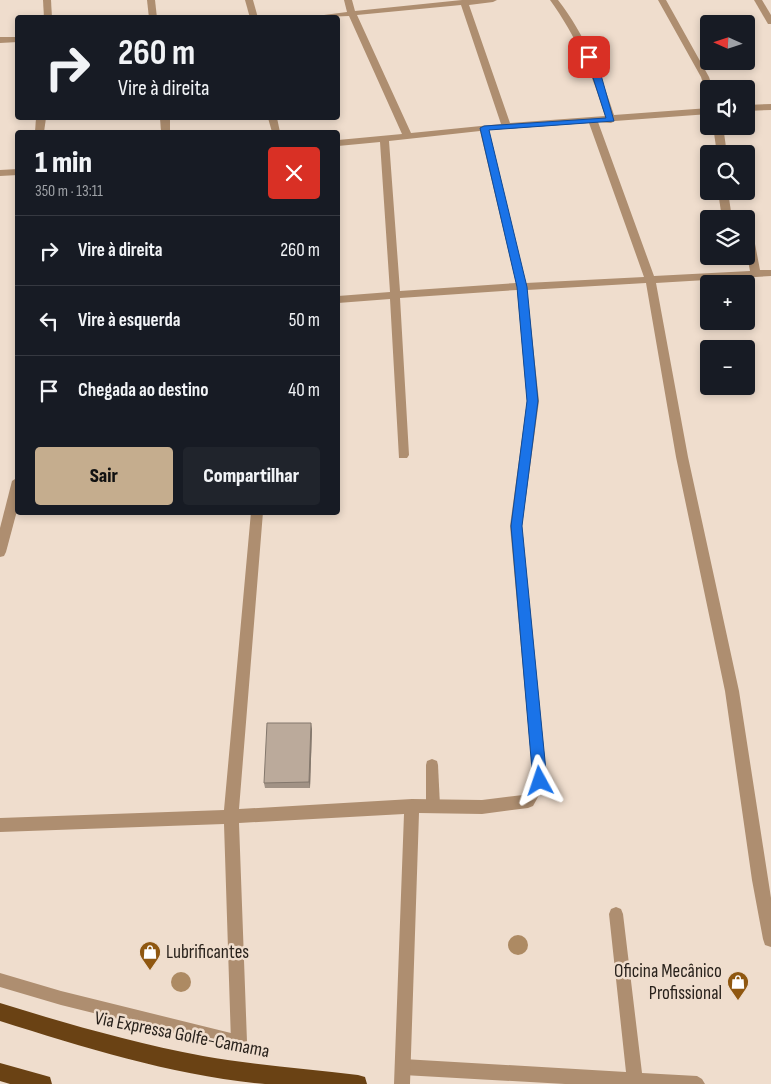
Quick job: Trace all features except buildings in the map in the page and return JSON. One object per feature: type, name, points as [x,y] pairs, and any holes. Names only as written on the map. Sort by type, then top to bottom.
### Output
[{"type":"highway","name":"Via Expressa Golfe-Camama","points":[[0,1012],[51,1028],[131,1049],[214,1066],[358,1084]]},
{"type":"highway","points":[[0,1072],[43,1084]]},
{"type":"street","points":[[48,0],[48,15]]},
{"type":"street","points":[[151,0],[153,15]]},
{"type":"street","points":[[249,0],[253,15]]},
{"type":"street","points":[[348,0],[352,14],[408,136]]},
{"type":"street","points":[[340,15],[442,2],[493,0]]},
{"type":"street","points":[[554,0],[572,22],[598,75],[611,120]]},
{"type":"street","points":[[662,0],[706,80]]},
{"type":"street","points":[[758,0],[771,22]]},
{"type":"street","points":[[464,2],[506,126]]},
{"type":"street","points":[[0,40],[15,39]]},
{"type":"street","points":[[755,107],[771,106]]},
{"type":"street","points":[[340,143],[384,140],[506,126],[611,120],[700,112]]},
{"type":"street","points":[[593,121],[650,278],[682,457],[732,691],[760,880],[771,939]]},
{"type":"street","points":[[0,825],[231,818],[412,806],[508,807],[528,801],[540,781],[516,526],[533,401],[522,287],[484,128]]},
{"type":"street","points":[[384,140],[395,295],[403,455]]},
{"type":"street","points":[[0,173],[15,172]]},
{"type":"street","points":[[754,265],[756,274]]},
{"type":"street","points":[[340,300],[650,278],[771,273]]},
{"type":"street","points":[[0,552],[15,493]]},
{"type":"street","points":[[238,1042],[231,818],[257,515]]},
{"type":"street","points":[[402,1084],[412,806]]},
{"type":"lane","points":[[432,766],[433,806]]},
{"type":"lane","points":[[616,914],[635,1081]]},
{"type":"lane","points":[[0,980],[61,998],[238,1042]]},
{"type":"lane","points":[[403,1067],[697,1084]]},
{"type":"place","name":"Lubrificantes","points":[[150,971]]},
{"type":"place","name":"Oficina Mecânico Profissional","points":[[738,1001]]},
{"type":"route","points":[[540,781],[516,526],[533,401],[522,287],[484,128],[611,120],[598,75],[589,57]]}]
